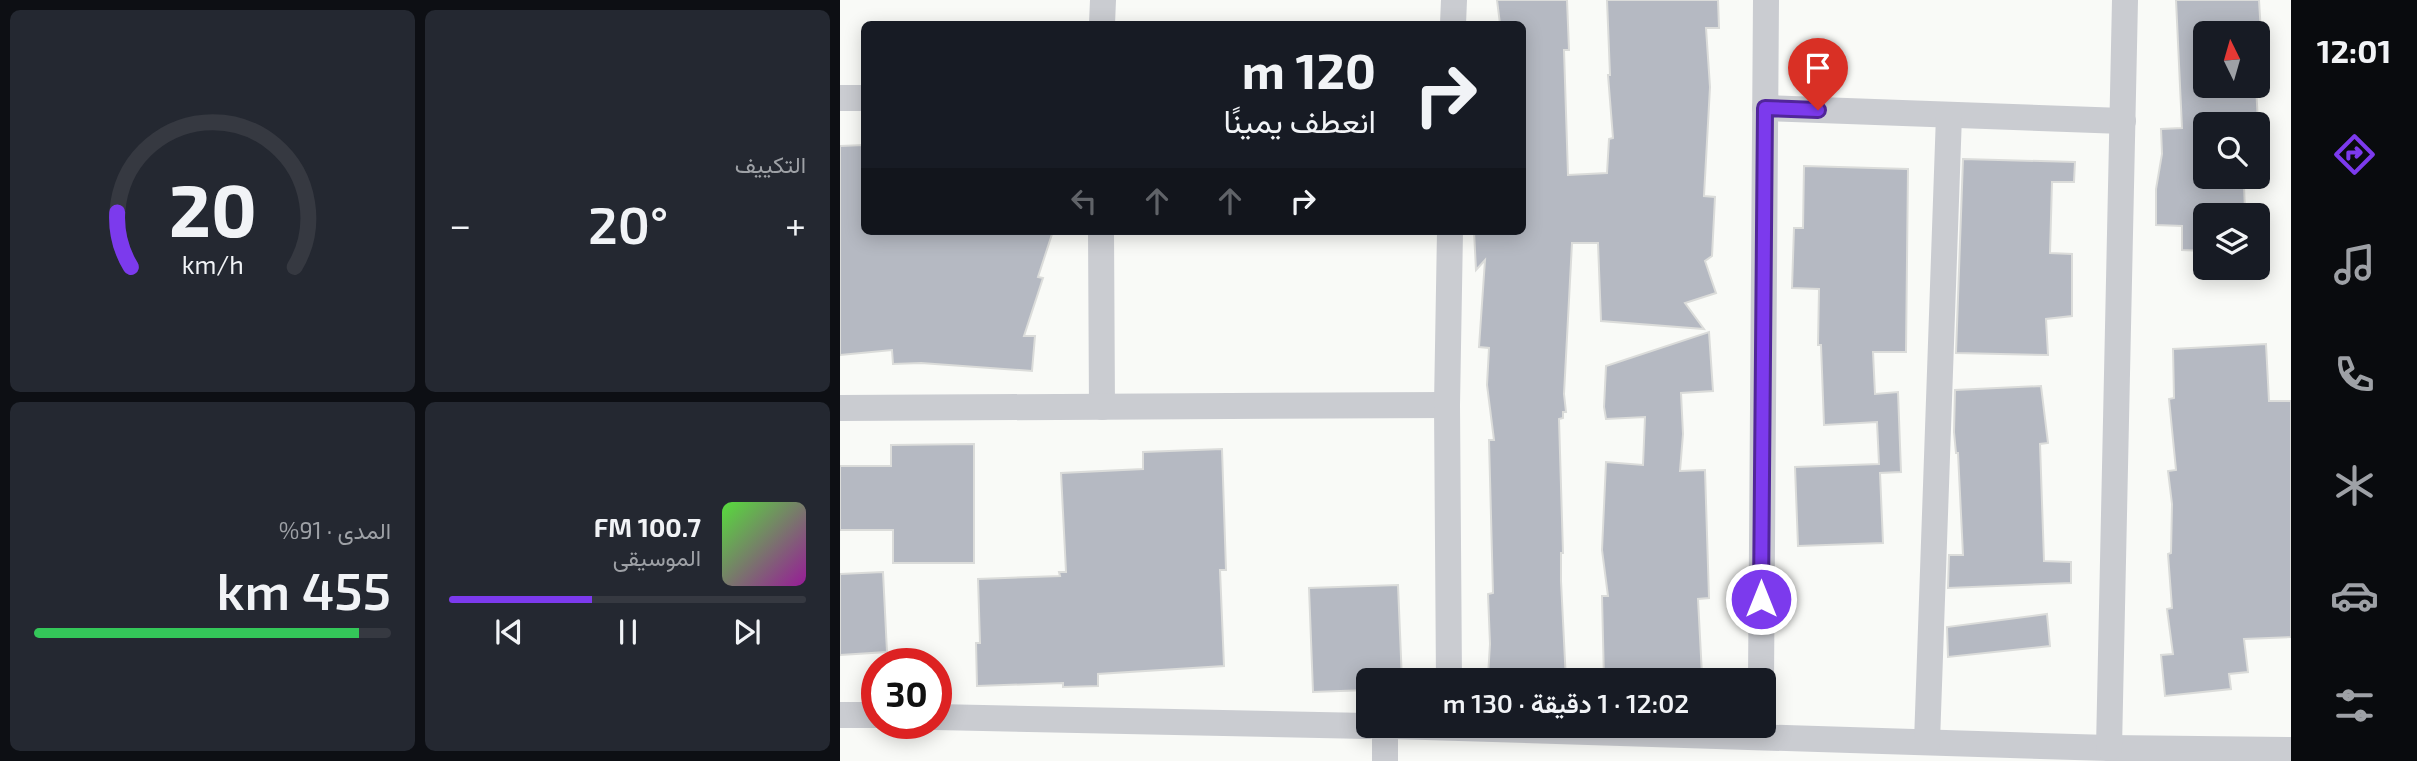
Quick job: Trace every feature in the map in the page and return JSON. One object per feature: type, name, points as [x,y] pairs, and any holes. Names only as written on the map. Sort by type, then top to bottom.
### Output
[{"type":"street","points":[[1102,21],[1103,0]]},
{"type":"street","points":[[1453,21],[1454,0]]},
{"type":"street","points":[[1761,668],[1766,0]]},
{"type":"street","points":[[2109,748],[2125,0]]},
{"type":"street","points":[[840,98],[861,98]]},
{"type":"street","points":[[1765,108],[2123,121]]},
{"type":"street","points":[[1927,742],[1949,115]]},
{"type":"street","points":[[1101,235],[1102,407]]},
{"type":"street","points":[[1449,668],[1447,405],[1450,235]]},
{"type":"street","points":[[840,408],[1447,405]]},
{"type":"street","points":[[840,715],[861,715]]},
{"type":"street","points":[[952,717],[1356,726]]},
{"type":"street","points":[[1385,738],[1385,761]]},
{"type":"street","points":[[1694,738],[2109,748],[2192,755],[2291,750]]},
{"type":"building","points":[[1497,0],[1567,0],[1569,50],[1564,50],[1568,175],[1607,173],[1609,139],[1613,138],[1608,75],[1607,0],[1718,0],[1719,28],[1706,28],[1710,87],[1704,196],[1715,197],[1712,256],[1705,261],[1716,293],[1685,303],[1704,329],[1601,321],[1598,243],[1572,243],[1564,394],[1566,412],[1563,412],[1563,418],[1559,419],[1563,553],[1561,581],[1565,668],[1488,668],[1488,594],[1493,593],[1489,440],[1494,440],[1487,385],[1489,348],[1479,347],[1485,260],[1476,270],[1474,235],[1526,235],[1526,21],[1500,21]]},
{"type":"building","points":[[2176,0],[2259,0],[2260,21],[2193,21],[2193,98],[2257,98],[2257,112],[2193,112],[2193,189],[2244,189],[2245,203],[2193,203],[2193,250],[2182,250],[2182,226],[2156,225],[2156,189],[2162,154],[2161,129],[2182,128]]},
{"type":"building","points":[[861,145],[861,235],[1052,235],[1038,277],[1043,278],[1024,336],[1035,336],[1032,371],[921,363],[893,364],[892,350],[840,355],[840,146]]},
{"type":"building","points":[[1963,159],[2075,162],[2074,182],[2052,182],[2050,253],[2072,254],[2072,316],[2046,319],[2048,355],[1956,353]]},
{"type":"building","points":[[1804,166],[1908,169],[1906,352],[1873,352],[1875,394],[1898,392],[1901,472],[1880,473],[1883,543],[1798,546],[1795,467],[1879,464],[1877,422],[1824,425],[1821,345],[1818,345],[1819,289],[1792,288],[1794,228],[1803,228]]},
{"type":"building","points":[[1709,332],[1713,391],[1681,393],[1683,434],[1680,471],[1705,470],[1709,598],[1698,599],[1702,668],[1604,668],[1602,596],[1608,596],[1602,550],[1606,462],[1643,465],[1645,417],[1606,419],[1606,366]]},
{"type":"building","points":[[2266,344],[2269,401],[2291,401],[2291,637],[2244,639],[2248,672],[2229,674],[2231,689],[2165,696],[2161,655],[2173,654],[2167,609],[2172,608],[2168,554],[2171,553],[2172,504],[2168,471],[2176,470],[2169,399],[2174,398],[2173,349]]},
{"type":"building","points":[[2041,386],[2048,443],[2040,444],[2044,561],[2071,562],[2071,583],[1948,588],[1949,555],[1963,555],[1958,453],[1954,432],[1955,390]]},
{"type":"building","points":[[974,444],[974,563],[893,563],[893,530],[840,530],[840,466],[891,466],[891,445]]},
{"type":"building","points":[[1222,449],[1226,570],[1220,570],[1224,666],[1098,674],[1098,686],[1063,687],[1063,683],[977,686],[976,643],[980,643],[978,579],[1060,576],[1059,572],[1066,572],[1061,473],[1143,469],[1143,452]]},
{"type":"building","points":[[883,572],[887,648],[861,648],[861,654],[840,655],[840,574]]},
{"type":"building","points":[[1398,585],[1401,668],[1356,668],[1356,690],[1313,692],[1309,588]]},
{"type":"building","points":[[2047,614],[2050,646],[1948,657],[1947,627]]},
{"type":"route","points":[[1761,599],[1765,108],[1818,110]]}]
